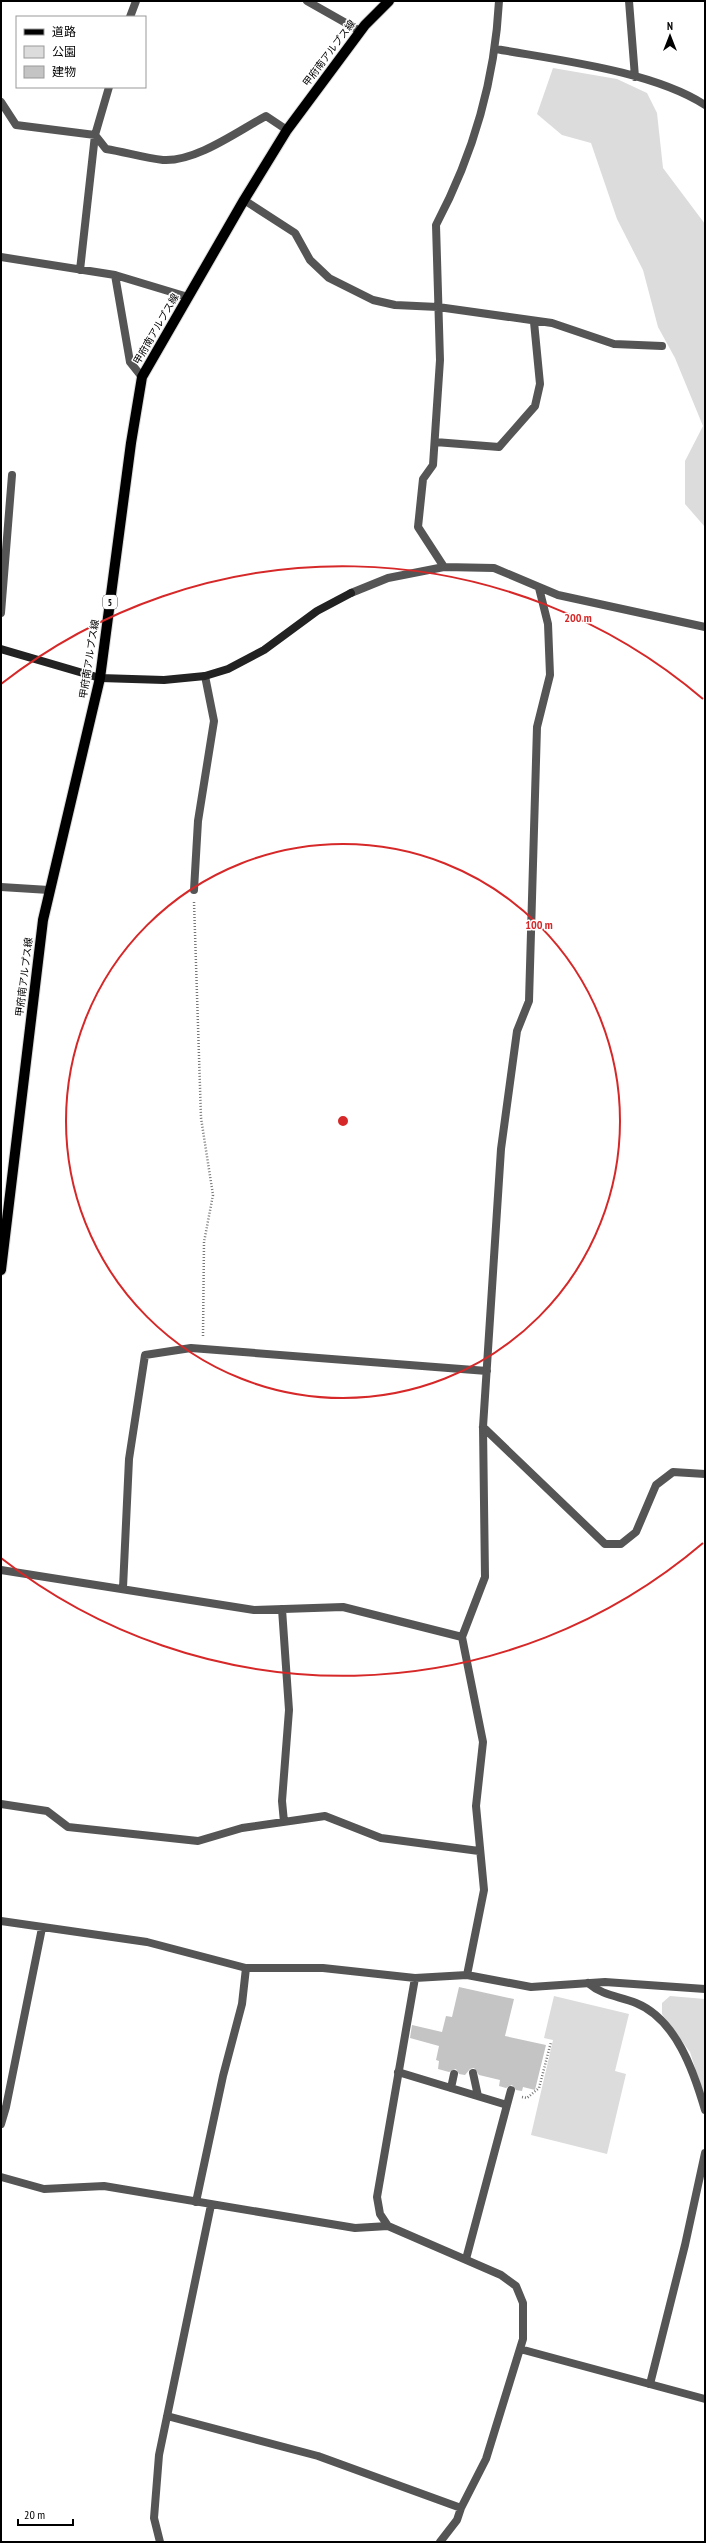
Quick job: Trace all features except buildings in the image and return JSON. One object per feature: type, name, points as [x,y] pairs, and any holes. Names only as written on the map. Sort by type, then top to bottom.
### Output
[{"type":"main road","name":"甲府南アルプス線","points":[[1,1270],[43,920],[100,678],[131,443],[142,377],[244,200],[287,130],[360,31],[390,1]]},
{"type":"street","points":[[130,16],[136,1]]},
{"type":"street","points":[[306,1],[360,31]]},
{"type":"street","points":[[444,567],[418,528],[423,479],[433,465],[440,360],[436,225],[446,206],[480,122],[496,49],[499,1]]},
{"type":"street","points":[[630,1],[635,78]]},
{"type":"street","points":[[496,49],[610,70],[664,86],[704,102]]},
{"type":"street","points":[[80,270],[95,135],[109,88]]},
{"type":"street","points":[[1,102],[16,125],[95,135],[106,149],[164,160],[181,158],[210,147],[266,116],[287,130]]},
{"type":"street","points":[[244,200],[295,233],[310,260],[329,278],[373,300],[396,305],[438,307],[534,322],[552,323],[614,344],[662,346]]},
{"type":"street","points":[[1,257],[115,275],[188,297]]},
{"type":"street","points":[[115,275],[130,362],[142,377]]},
{"type":"street","points":[[435,442],[499,447],[535,406],[540,384],[534,322]]},
{"type":"street","points":[[1,613],[12,476]]},
{"type":"street","points":[[1,649],[100,678],[164,680],[205,676],[228,669],[264,650],[317,611],[351,593],[388,578],[444,567],[494,568],[558,595],[705,627]]},
{"type":"street","points":[[467,1975],[484,1890],[479,1851],[476,1806],[483,1742],[462,1637],[485,1577],[483,1427],[500,1149],[517,1031],[529,1001],[537,727],[550,675],[548,624],[539,588]]},
{"type":"street","points":[[194,890],[198,821],[214,721],[205,676]]},
{"type":"street","points":[[1,887],[49,890]]},
{"type":"street","points":[[123,1588],[129,1459],[145,1356],[191,1348],[487,1371]]},
{"type":"street","points":[[483,1427],[605,1544],[621,1544],[636,1532],[656,1485],[673,1472],[705,1474]]},
{"type":"street","points":[[1,1570],[123,1588],[254,1610],[343,1607],[462,1637]]},
{"type":"street","points":[[282,1609],[289,1710],[284,1755],[282,1802],[284,1822]]},
{"type":"street","points":[[1,1804],[47,1811],[68,1827],[198,1841],[242,1828],[325,1816],[381,1838],[479,1851]]},
{"type":"street","points":[[1,1921],[147,1942],[246,1968],[323,1968],[415,1978],[467,1975],[531,1987],[605,1982],[705,1989]]},
{"type":"street","points":[[1,2124],[6,2107],[42,1928]]},
{"type":"street","points":[[196,2202],[223,2076],[242,2004],[246,1968]]},
{"type":"street","points":[[388,2226],[380,2214],[377,2197],[415,1978]]},
{"type":"street","points":[[588,1983],[599,1993],[636,2003],[657,2014],[672,2035],[695,2076],[705,2110]]},
{"type":"street","points":[[398,2072],[507,2105]]},
{"type":"street","points":[[473,2073],[478,2096]]},
{"type":"street","points":[[451,2088],[454,2074]]},
{"type":"street","points":[[466,2260],[511,2093]]},
{"type":"street","points":[[650,2384],[686,2245],[705,2153]]},
{"type":"street","points":[[1,2177],[44,2189],[104,2186],[355,2228],[388,2226],[501,2274],[516,2286],[523,2303],[523,2339],[486,2459],[461,2508],[457,2520],[440,2542]]},
{"type":"street","points":[[160,2542],[154,2518],[158,2455],[211,2205]]},
{"type":"street","points":[[520,2349],[705,2400]]},
{"type":"street","points":[[166,2416],[318,2456],[461,2508]]},
{"type":"path","points":[[194,890],[201,1118],[213,1195],[204,1242],[203,1349]]},
{"type":"path","points":[[511,2093],[527,2098],[539,2088],[550,2042]]},
{"type":"green space","points":[[553,68],[617,79],[647,93],[657,113],[663,168],[705,224],[705,527],[685,504],[685,461],[703,426],[675,358],[658,327],[643,270],[617,219],[591,143],[562,135],[537,114]]},
{"type":"green space","points":[[554,1996],[629,2014],[615,2071],[626,2074],[607,2154],[531,2135],[553,2040],[544,2038]]},
{"type":"green space","points":[[670,1996],[705,1999],[705,2099],[690,2052],[662,2014],[662,2003]]}]
